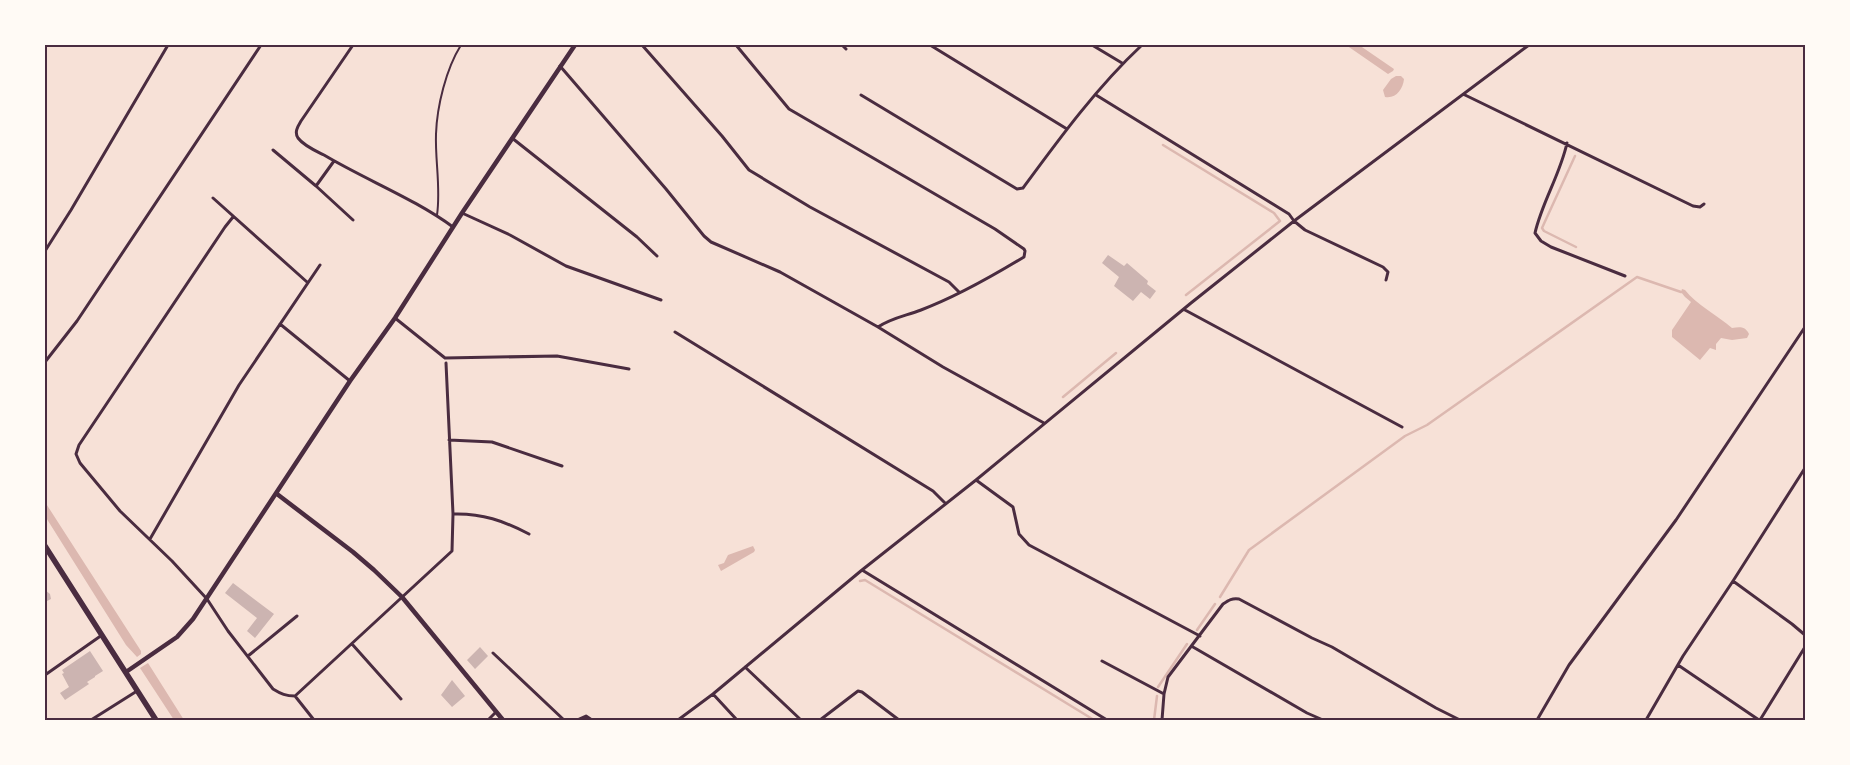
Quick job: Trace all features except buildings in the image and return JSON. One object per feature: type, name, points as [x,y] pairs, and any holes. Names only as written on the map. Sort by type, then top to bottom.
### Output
[{"type":"main road","points":[[45,546],[156,720]]},
{"type":"street","points":[[45,251],[168,45]]},
{"type":"street","points":[[45,362],[77,320],[261,45]]},
{"type":"street","points":[[353,45],[301,121],[296,130],[297,136],[303,142],[334,161],[437,215],[453,227]]},
{"type":"street","points":[[126,672],[181,633],[207,599],[350,381],[395,318],[462,213],[575,45]]},
{"type":"street","points":[[642,45],[722,136],[748,170],[810,207],[949,282],[959,292]]},
{"type":"street","points":[[736,45],[789,109],[995,229],[1024,248],[1024,257],[999,272],[920,310],[890,319],[878,327]]},
{"type":"street","points":[[842,45],[846,49]]},
{"type":"street","points":[[930,45],[1067,129]]},
{"type":"street","points":[[1092,45],[1122,63]]},
{"type":"street","points":[[861,96],[1017,189],[1023,188],[1067,129],[1122,63],[1142,45]]},
{"type":"street","points":[[678,720],[713,694],[862,570],[1294,222],[1529,45]]},
{"type":"street","points":[[560,66],[711,242],[780,272],[878,327],[943,367],[1044,423]]},
{"type":"street","points":[[1096,95],[1289,214],[1294,222],[1305,230],[1383,268],[1388,272],[1386,280]]},
{"type":"street","points":[[1465,95],[1693,206],[1700,207],[1704,204]]},
{"type":"street","points":[[512,138],[644,242],[657,256]]},
{"type":"street","points":[[1567,143],[1564,157],[1537,222],[1535,234],[1541,241],[1552,247],[1625,276]]},
{"type":"street","points":[[273,150],[353,220]]},
{"type":"street","points":[[316,186],[334,161]]},
{"type":"street","points":[[213,198],[307,282]]},
{"type":"street","points":[[462,213],[510,235],[566,266],[660,300]]},
{"type":"street","points":[[233,217],[76,454],[90,476],[120,511],[150,539],[207,599],[228,631],[273,689],[285,696],[295,696],[452,551],[453,514],[446,363]]},
{"type":"street","points":[[150,539],[239,385],[320,265]]},
{"type":"street","points":[[1185,310],[1402,427]]},
{"type":"street","points":[[395,318],[445,358],[557,356],[628,369]]},
{"type":"street","points":[[280,324],[350,381]]},
{"type":"street","points":[[1537,720],[1569,664],[1676,520],[1805,327]]},
{"type":"street","points":[[674,332],[933,491],[945,503]]},
{"type":"street","points":[[449,440],[492,442],[562,466]]},
{"type":"street","points":[[1646,720],[1678,665],[1805,468]]},
{"type":"street","points":[[976,480],[1013,507],[1019,534],[1029,545],[1200,636]]},
{"type":"street","points":[[277,494],[374,570],[402,598],[503,720]]},
{"type":"street","points":[[453,514],[485,516],[508,523],[529,534]]},
{"type":"street","points":[[862,570],[1107,720]]},
{"type":"street","points":[[1733,581],[1805,635]]},
{"type":"street","points":[[1162,720],[1164,694],[1168,677],[1223,604],[1230,599],[1239,600],[1332,647],[1460,720]]},
{"type":"street","points":[[248,656],[298,616]]},
{"type":"street","points":[[45,675],[102,634]]},
{"type":"street","points":[[352,644],[401,699]]},
{"type":"street","points":[[1192,647],[1307,713],[1323,720]]},
{"type":"street","points":[[1678,665],[1759,720],[1805,647]]},
{"type":"street","points":[[493,653],[564,720]]},
{"type":"street","points":[[1102,661],[1164,694]]},
{"type":"street","points":[[745,667],[802,720]]},
{"type":"street","points":[[91,720],[138,690]]},
{"type":"street","points":[[820,720],[858,691],[899,720]]},
{"type":"street","points":[[713,694],[737,720]]},
{"type":"street","points":[[295,696],[314,720]]},
{"type":"street","points":[[488,720],[496,712]]},
{"type":"street","points":[[577,720],[586,716],[592,720]]},
{"type":"lane","points":[[437,215],[439,199],[436,134],[446,78],[461,45]]},
{"type":"shaded area","points":[[1346,45],[1359,45],[1394,69],[1393,71],[1388,74]]},
{"type":"shaded area","points":[[1401,76],[1404,79],[1400,90],[1396,95],[1385,97],[1383,90],[1391,79]]},
{"type":"shaded area","points":[[1682,289],[1732,328],[1744,328],[1749,334],[1747,338],[1732,340],[1721,338],[1716,344],[1716,350],[1710,348],[1700,360],[1672,337],[1672,330],[1691,302],[1681,292]]},
{"type":"shaded area","points":[[45,502],[141,651],[141,654],[137,657],[126,645],[45,516]]},
{"type":"shaded area","points":[[753,546],[754,552],[721,571],[718,565],[724,563],[728,555]]},
{"type":"shaded area","points":[[148,663],[184,720],[174,720],[140,668]]},
{"type":"waterway","points":[[1163,145],[1274,213],[1280,221],[1186,295]]},
{"type":"waterway","points":[[1575,156],[1542,228],[1544,231],[1576,247]]},
{"type":"waterway","points":[[1220,597],[1249,550],[1405,436],[1427,425],[1637,277],[1681,292]]},
{"type":"waterway","points":[[1063,397],[1116,353]]},
{"type":"waterway","points":[[860,581],[865,580],[1094,720]]},
{"type":"waterway","points":[[1197,630],[1215,604]]},
{"type":"waterway","points":[[1158,687],[1187,644]]},
{"type":"waterway","points":[[1154,720],[1157,696]]}]
